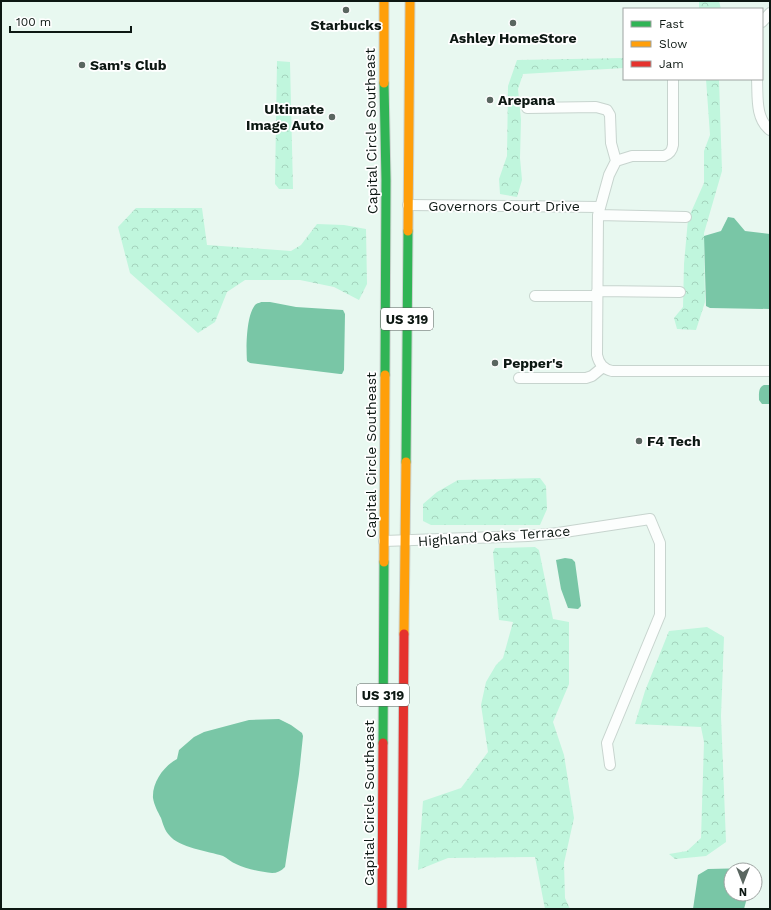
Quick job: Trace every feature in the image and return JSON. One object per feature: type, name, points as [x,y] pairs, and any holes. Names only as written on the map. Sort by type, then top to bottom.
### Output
[{"type":"main road","name":"Capital Circle Southeast","points":[[382,909],[386,180],[384,1]]},
{"type":"main road","name":"US 319","points":[[402,909],[410,1]]},
{"type":"main road","points":[[386,180],[408,206]]},
{"type":"street","points":[[763,21],[770,13]]},
{"type":"street","points":[[616,161],[632,156],[664,156],[668,155],[672,150],[673,80]]},
{"type":"street","points":[[758,80],[758,110],[761,119],[767,126]]},
{"type":"street","points":[[527,108],[596,107],[607,110],[610,115],[610,143],[616,161],[609,175],[599,211],[686,217]]},
{"type":"street","name":"Governors Court Drive","points":[[408,206],[599,211],[597,355],[598,360],[603,367]]},
{"type":"street","points":[[535,296],[598,293],[680,292]]},
{"type":"street","points":[[519,378],[586,378],[592,376],[603,367],[612,371],[770,371]]},
{"type":"street","name":"Highland Oaks Terrace","points":[[384,541],[528,536],[650,519],[660,543],[660,615],[607,743],[610,765]]},
{"type":"green space","points":[[699,1],[719,1],[721,8],[699,8]]},
{"type":"green space","points":[[623,58],[623,68],[523,74],[518,89],[521,120],[520,158],[522,180],[517,197],[500,194],[499,179],[507,156],[508,86],[517,60]]},
{"type":"green space","points":[[277,61],[290,62],[293,189],[279,189],[275,184]]},
{"type":"green space","points":[[706,80],[719,80],[722,171],[704,233],[705,302],[696,330],[677,329],[674,318],[683,307],[684,264],[688,219],[704,183],[704,151],[710,135]]},
{"type":"green space","points":[[136,208],[202,208],[207,245],[291,251],[301,245],[317,224],[344,225],[366,229],[367,284],[359,300],[334,287],[300,280],[245,280],[227,292],[215,322],[198,333],[130,273],[118,227]]},
{"type":"green space","points":[[540,478],[546,486],[547,509],[540,525],[431,525],[423,521],[423,504],[437,492],[458,480]]},
{"type":"green space","points":[[535,547],[539,550],[553,619],[569,622],[569,684],[553,722],[564,755],[574,818],[564,863],[565,898],[570,909],[545,909],[535,857],[448,858],[418,870],[423,801],[461,788],[488,752],[481,705],[486,682],[496,665],[503,658],[513,622],[499,620],[493,552],[495,548]]},
{"type":"green space","points":[[707,627],[724,637],[721,716],[726,842],[706,856],[675,859],[669,854],[687,851],[701,838],[704,742],[701,727],[635,724],[645,691],[669,631]]},
{"type":"shaded area","points":[[728,217],[734,218],[745,231],[770,234],[770,309],[710,308],[706,306],[704,236],[721,231]]},
{"type":"shaded area","points":[[262,302],[296,307],[343,310],[345,314],[344,370],[342,374],[250,363],[247,361],[248,323],[250,315],[256,304]]},
{"type":"shaded area","points":[[764,385],[770,385],[770,404],[762,404],[759,400],[760,389]]},
{"type":"shaded area","points":[[565,558],[572,559],[575,562],[581,606],[578,609],[568,608],[561,589],[556,560]]},
{"type":"shaded area","points":[[279,719],[291,725],[302,733],[303,736],[299,774],[285,867],[279,872],[274,873],[254,870],[234,863],[223,856],[187,846],[174,839],[164,827],[154,803],[153,792],[154,786],[163,770],[177,759],[179,750],[194,737],[204,732],[249,720]]},
{"type":"shaded area","points":[[708,869],[723,869],[723,902],[746,902],[744,909],[693,909],[698,875]]},
{"type":"traffic: fast","points":[[384,83],[386,180],[385,375]]},
{"type":"traffic: fast","points":[[406,462],[408,231]]},
{"type":"traffic: fast","points":[[383,743],[384,562]]},
{"type":"traffic: slow","points":[[384,1],[384,83]]},
{"type":"traffic: slow","points":[[408,231],[410,1]]},
{"type":"traffic: slow","points":[[384,562],[385,375]]},
{"type":"traffic: slow","points":[[404,634],[406,462]]},
{"type":"traffic: jam","points":[[402,909],[404,634]]},
{"type":"traffic: jam","points":[[382,909],[383,743]]},
{"type":"place","name":"Starbucks","points":[[346,10]]},
{"type":"place","name":"Ashley HomeStore","points":[[513,23]]},
{"type":"place","name":"Sam's Club","points":[[82,65]]},
{"type":"place","name":"Arepana","points":[[490,100]]},
{"type":"place","name":"Ultimate Image Auto","points":[[332,117]]},
{"type":"place","name":"Pepper's","points":[[495,363]]},
{"type":"place","name":"F4 Tech","points":[[639,441]]}]
